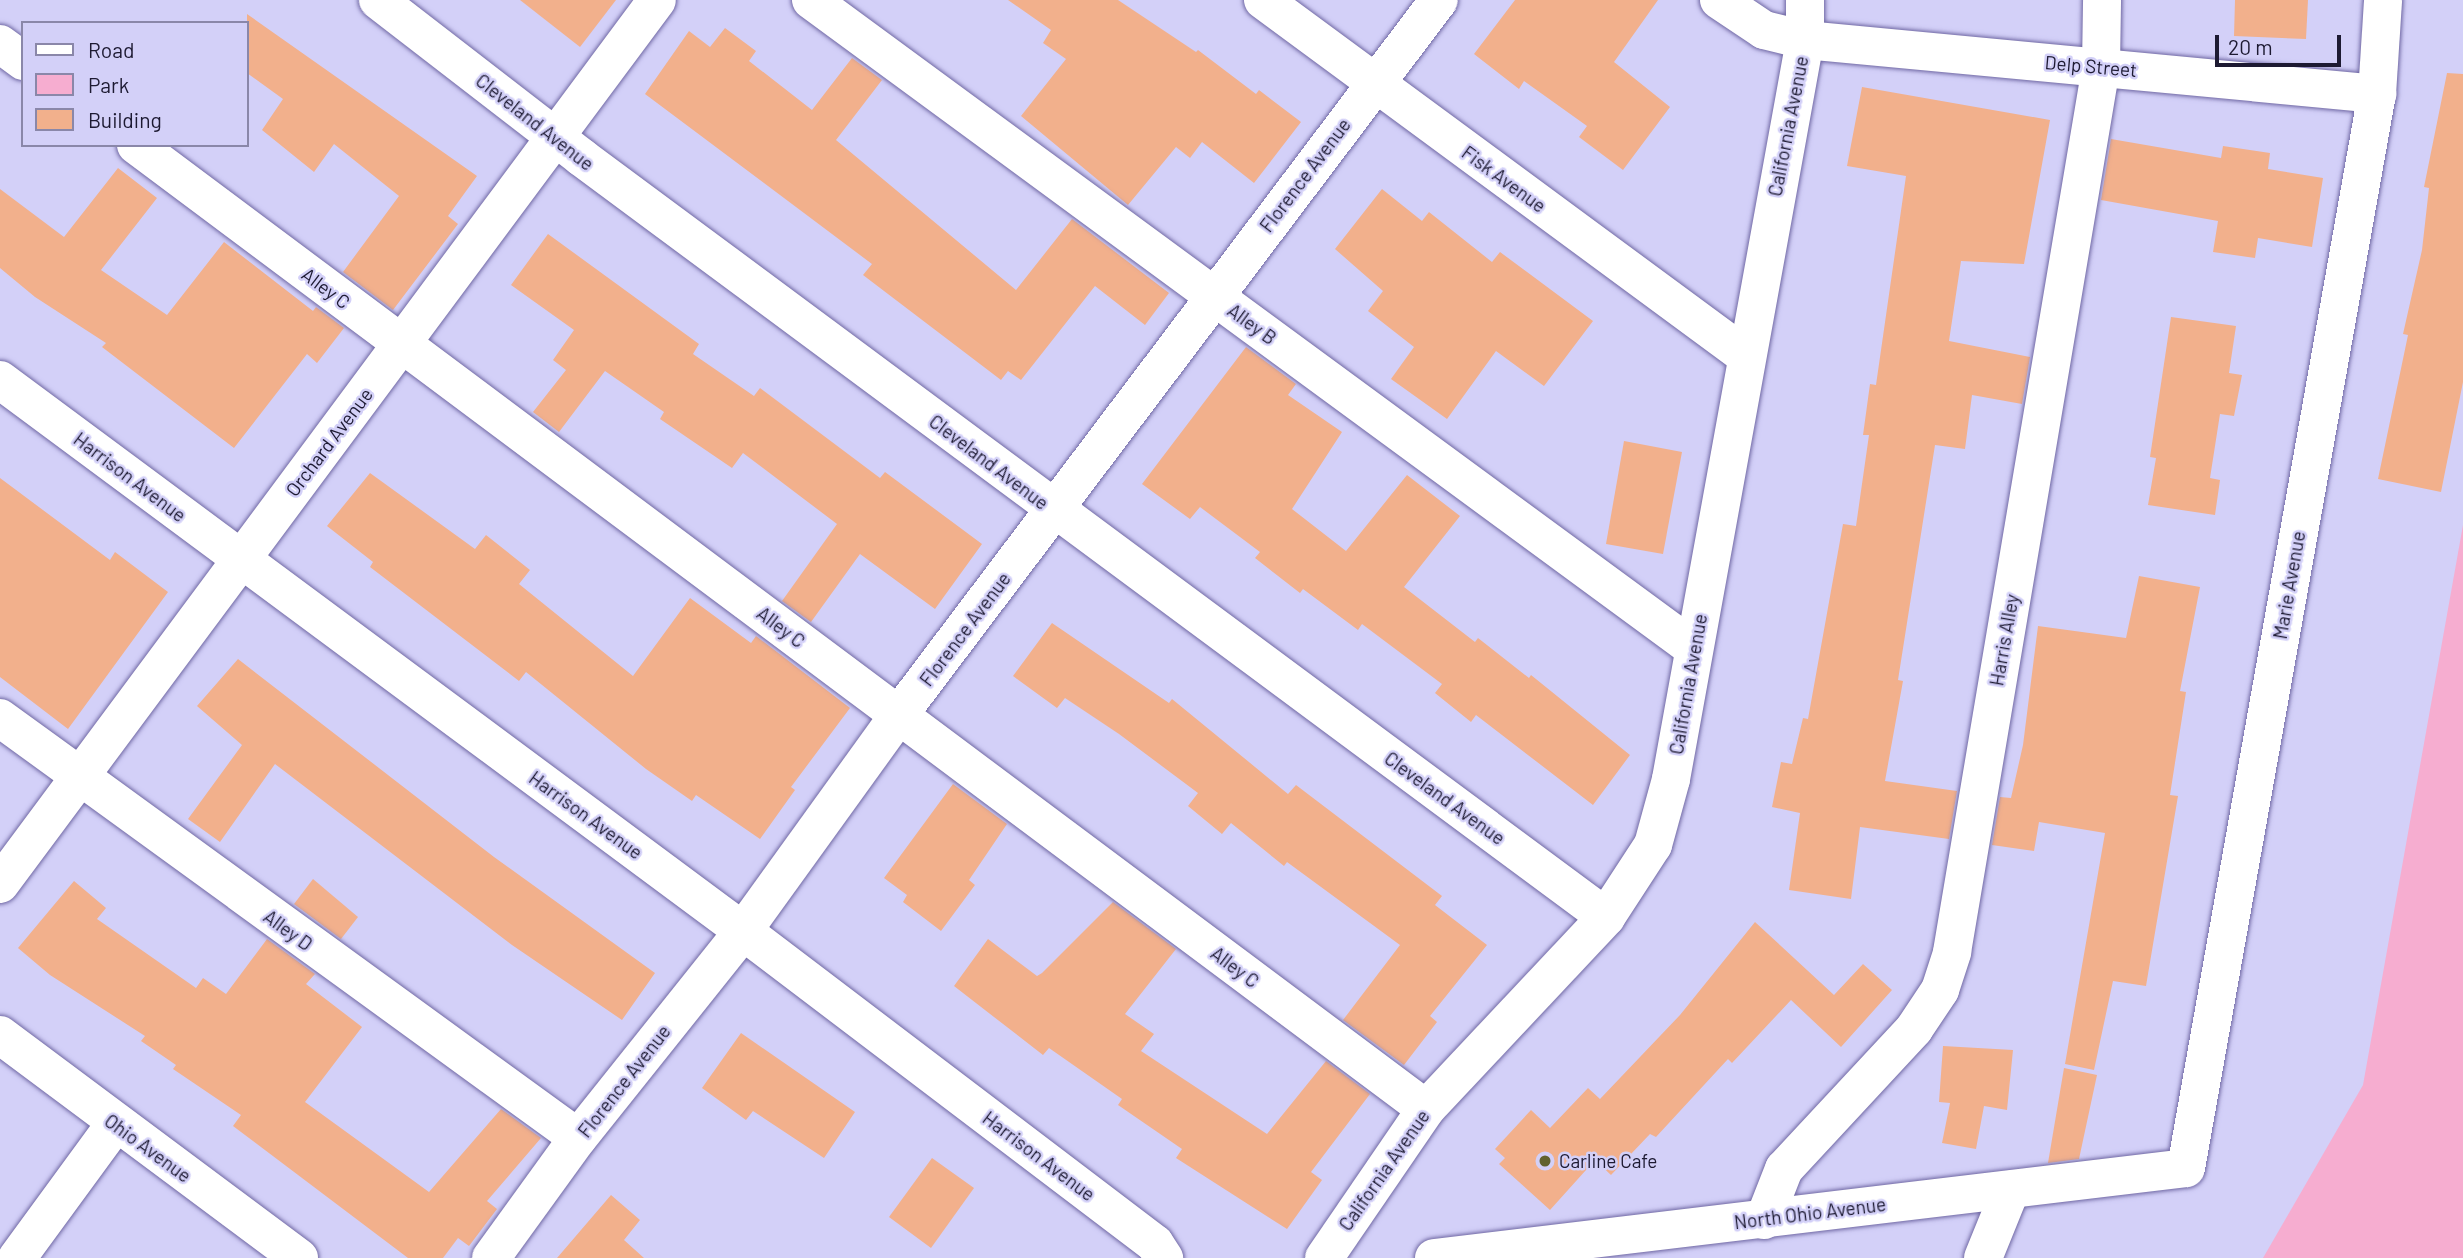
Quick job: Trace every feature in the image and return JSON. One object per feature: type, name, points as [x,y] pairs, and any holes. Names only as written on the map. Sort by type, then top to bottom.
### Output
[{"type":"street","name":"Cleveland Avenue","points":[[378,0],[557,139],[1605,917]]},
{"type":"street","name":"Orchard Avenue","points":[[0,884],[76,777],[557,139],[657,0]]},
{"type":"street","name":"Alley B","points":[[811,0],[1693,648]]},
{"type":"street","name":"Fisk Avenue","points":[[1263,0],[1746,356]]},
{"type":"street","name":"Florence Avenue","points":[[491,1258],[578,1138],[743,931],[898,716],[1055,511],[1213,295],[1439,0]]},
{"type":"street","name":"Delp Street","points":[[1719,0],[1765,30],[1805,40],[2377,94]]},
{"type":"street","name":"California Avenue","points":[[1324,1258],[1426,1109],[1605,917],[1653,845],[1671,779],[1805,40],[1805,0]]},
{"type":"street","name":"Harris Alley","points":[[1764,1220],[1784,1169],[1914,1029],[1940,990],[1952,952],[2101,67],[2102,0]]},
{"type":"street","name":"Marie Avenue","points":[[2186,1168],[2377,94],[2383,0]]},
{"type":"street","points":[[0,44],[21,60]]},
{"type":"street","name":"Alley C","points":[[139,147],[1426,1109]]},
{"type":"street","name":"Harrison Avenue","points":[[0,380],[743,931],[1155,1244],[1164,1258]]},
{"type":"street","name":"Alley D","points":[[0,718],[76,777],[578,1138]]},
{"type":"street","name":"Ohio Avenue","points":[[0,1035],[115,1124],[257,1246],[299,1258]]},
{"type":"street","points":[[17,1258],[115,1124]]},
{"type":"street","name":"North Ohio Avenue","points":[[1434,1258],[1669,1243],[1764,1220],[2186,1168]]},
{"type":"street","points":[[1983,1258],[2011,1189]]},
{"type":"green space","points":[[2463,525],[2463,1258],[2263,1258],[2363,1085]]},
{"type":"building","points":[[520,0],[616,0],[580,47]]},
{"type":"building","points":[[1008,0],[1118,0],[1196,52],[1198,50],[1256,94],[1259,90],[1301,122],[1254,183],[1202,142],[1190,158],[1176,147],[1128,205],[1021,116],[1066,59],[1043,43],[1051,30]]},
{"type":"building","points":[[1515,0],[1658,0],[1614,62],[1670,107],[1623,170],[1579,137],[1587,126],[1524,81],[1519,89],[1474,54]]},
{"type":"building","points":[[2235,0],[2308,0],[2306,39],[2234,36]]},
{"type":"building","points":[[247,14],[477,176],[448,216],[458,224],[393,310],[343,272],[399,196],[334,144],[314,172],[262,130],[283,99],[248,74]]},
{"type":"building","points":[[725,28],[756,51],[749,61],[812,110],[852,58],[882,80],[836,140],[1016,290],[1072,219],[1169,293],[1145,325],[1095,286],[1021,380],[1008,371],[1001,380],[863,275],[872,264],[645,94],[689,31],[710,47]]},
{"type":"building","points":[[2447,73],[2463,74],[2463,382],[2441,492],[2378,479],[2408,335],[2403,334],[2422,250],[2429,188],[2424,187]]},
{"type":"building","points":[[1862,87],[2050,120],[2024,264],[1961,261],[1949,341],[2030,357],[2022,404],[1972,395],[1965,449],[1935,445],[1898,680],[1903,681],[1885,781],[1957,791],[1949,839],[1860,827],[1851,899],[1789,890],[1800,813],[1772,807],[1781,762],[1792,764],[1803,718],[1808,719],[1843,524],[1856,526],[1869,435],[1863,435],[1870,384],[1876,385],[1906,176],[1847,166]]},
{"type":"building","points":[[2111,139],[2221,158],[2223,146],[2270,153],[2268,169],[2323,178],[2312,247],[2258,238],[2255,258],[2213,252],[2218,221],[2101,200]]},
{"type":"building","points":[[118,168],[157,198],[101,270],[167,315],[224,242],[313,311],[316,307],[344,328],[317,363],[307,354],[234,448],[102,347],[106,343],[35,297],[0,268],[0,189],[64,237]]},
{"type":"building","points":[[1382,189],[1422,221],[1429,212],[1492,262],[1500,252],[1593,321],[1544,386],[1496,351],[1447,419],[1391,379],[1414,347],[1368,311],[1383,291],[1335,249]]},
{"type":"building","points":[[548,234],[699,344],[693,354],[754,396],[760,388],[880,478],[885,472],[982,544],[935,609],[860,554],[811,622],[782,601],[837,524],[743,453],[732,468],[660,419],[664,412],[605,371],[559,432],[533,412],[566,370],[553,360],[574,330],[511,285]]},
{"type":"building","points":[[2171,317],[2236,326],[2229,373],[2242,375],[2234,416],[2220,414],[2210,478],[2220,480],[2215,515],[2148,505],[2156,458],[2150,457]]},
{"type":"building","points":[[1246,347],[1296,384],[1288,395],[1342,432],[1292,509],[1346,551],[1407,475],[1460,516],[1404,587],[1475,642],[1478,638],[1529,678],[1531,675],[1630,755],[1593,805],[1476,715],[1471,722],[1435,693],[1442,684],[1362,624],[1358,630],[1303,589],[1300,593],[1255,558],[1260,552],[1200,507],[1190,519],[1142,484]]},
{"type":"building","points":[[1624,441],[1682,452],[1663,554],[1606,544]]},
{"type":"building","points":[[370,473],[475,549],[486,535],[530,570],[519,584],[633,676],[690,598],[751,643],[756,636],[850,708],[791,787],[795,790],[760,839],[696,795],[692,801],[646,769],[526,672],[519,681],[370,567],[373,562],[327,526]]},
{"type":"building","points":[[0,478],[110,560],[115,552],[168,592],[68,729],[0,677]]},
{"type":"building","points":[[2139,576],[2200,587],[2180,691],[2186,692],[2170,795],[2178,796],[2146,986],[2113,981],[2094,1070],[2065,1064],[2105,833],[2039,822],[2034,851],[1992,845],[2000,797],[2011,798],[2023,745],[2038,626],[2126,638]]},
{"type":"building","points":[[1052,623],[1169,703],[1172,699],[1288,794],[1296,785],[1442,896],[1435,905],[1487,945],[1430,1016],[1437,1022],[1404,1065],[1343,1020],[1400,945],[1287,862],[1284,866],[1231,823],[1222,834],[1188,806],[1198,793],[1119,734],[1065,698],[1057,708],[1013,676]]},
{"type":"building","points":[[238,659],[494,857],[655,973],[622,1020],[512,945],[275,764],[220,842],[188,819],[242,745],[197,706]]},
{"type":"building","points":[[953,784],[1007,824],[969,880],[975,885],[941,931],[903,902],[907,895],[884,878]]},
{"type":"building","points":[[313,879],[358,917],[341,939],[294,904]]},
{"type":"building","points":[[74,881],[106,908],[97,919],[196,988],[203,978],[226,994],[267,939],[315,974],[306,984],[362,1027],[305,1102],[429,1192],[501,1109],[541,1138],[487,1201],[497,1209],[469,1246],[458,1238],[443,1258],[408,1258],[233,1126],[241,1115],[173,1069],[176,1065],[141,1041],[145,1036],[50,975],[18,948]]},
{"type":"building","points":[[1113,902],[1176,949],[1125,1014],[1154,1034],[1141,1051],[1267,1134],[1326,1061],[1370,1094],[1311,1172],[1322,1180],[1287,1229],[1176,1158],[1182,1149],[1118,1105],[1122,1099],[1049,1048],[1043,1055],[954,986],[988,939],[1037,976]]},
{"type":"building","points":[[1755,922],[1834,995],[1863,964],[1892,990],[1841,1047],[1791,1000],[1732,1063],[1728,1059],[1656,1137],[1650,1134],[1611,1175],[1595,1160],[1550,1210],[1499,1164],[1505,1158],[1495,1149],[1531,1110],[1550,1128],[1588,1088],[1600,1099],[1680,1015]]},
{"type":"building","points":[[741,1033],[855,1112],[824,1158],[753,1111],[746,1120],[702,1088]]},
{"type":"building","points":[[1943,1046],[2013,1050],[2007,1110],[1984,1106],[1976,1149],[1942,1143],[1950,1103],[1939,1102]]},
{"type":"building","points":[[2064,1068],[2097,1075],[2079,1159],[2048,1163]]},
{"type":"building","points":[[932,1158],[974,1188],[931,1248],[889,1217]]},
{"type":"building","points":[[611,1195],[640,1220],[624,1240],[644,1258],[557,1258]]},
{"type":"place","name":"Carline Cafe","points":[[1545,1161]]}]
